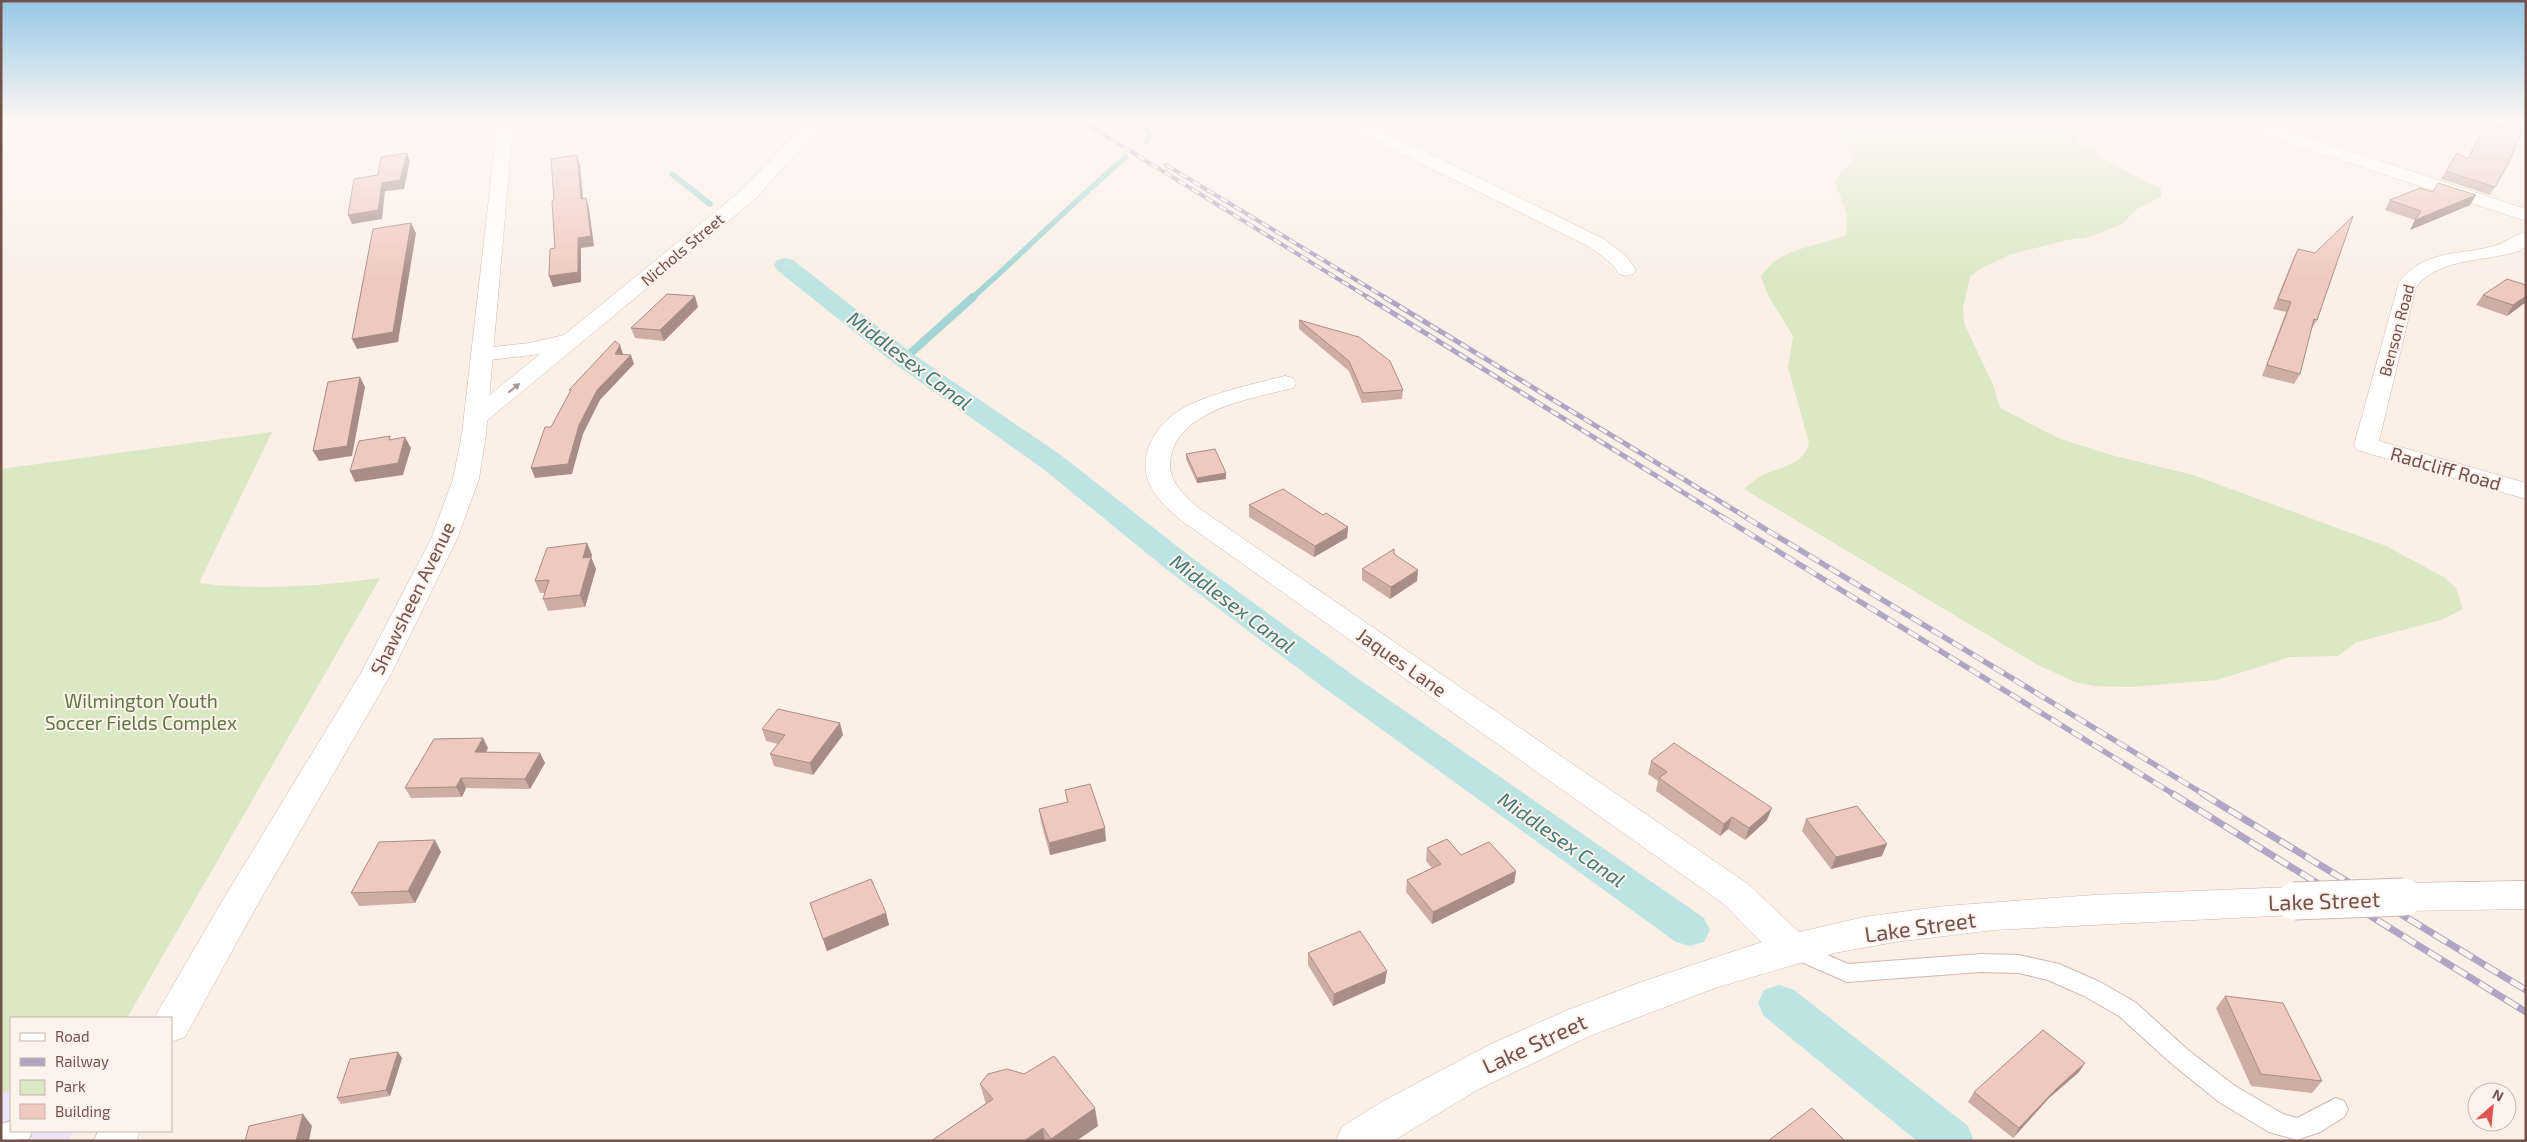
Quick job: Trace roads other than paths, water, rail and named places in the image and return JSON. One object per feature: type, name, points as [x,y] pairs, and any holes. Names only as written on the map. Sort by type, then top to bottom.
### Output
[{"type":"street","name":"Shawsheen Avenue","points":[[172,1023],[237,908],[376,674],[444,539],[466,479],[476,418],[500,175]]},
{"type":"street","name":"Nichols Street","points":[[476,418],[587,330],[749,194],[766,175]]},
{"type":"street","points":[[1460,175],[1597,243],[1619,260],[1626,270]]},
{"type":"street","points":[[2406,175],[2526,216]]},
{"type":"street","name":"Benson Road","points":[[2366,445],[2406,286],[2412,275],[2422,267],[2441,261],[2502,250],[2526,238]]},
{"type":"street","name":"Nichols Street","points":[[482,354],[548,348],[587,330]]},
{"type":"street","name":"Jaques Lane","points":[[1285,383],[1196,410],[1174,427],[1164,440],[1157,462],[1159,477],[1172,499],[1191,515],[1736,894],[1792,948]]},
{"type":"street","name":"Radcliff Road","points":[[2366,445],[2526,491]]},
{"type":"street","name":"Lake Street","points":[[1357,1141],[1383,1123],[1468,1074],[1557,1032],[1598,1014],[1677,985],[1792,948],[1892,928],[1962,919],[2092,908],[2404,897],[2526,895]]},
{"type":"lane","points":[[1792,948],[1847,973],[1981,963],[2019,964],[2051,971],[2092,989],[2127,1009],[2180,1057],[2227,1094],[2278,1124],[2297,1129],[2311,1124],[2336,1108]]},
{"type":"lane","points":[[1,1135],[15,1132]]},
{"type":"waterway","name":"Middlesex Canal","points":[[674,175],[710,204]]},
{"type":"waterway","points":[[972,298],[1106,175]]},
{"type":"waterway","name":"Middlesex Canal","points":[[785,265],[904,359],[1052,462],[1181,565],[1335,679],[1690,930]]},
{"type":"waterway","points":[[904,359],[973,297]]},
{"type":"waterway","name":"Middlesex Canal","points":[[1779,1003],[1952,1141]]},
{"type":"railway","points":[[1170,175],[1369,298]]},
{"type":"railway","points":[[1183,175],[1386,298]]},
{"type":"railway","points":[[1367,297],[1726,519]]},
{"type":"railway","points":[[1384,297],[1749,519]]},
{"type":"railway","points":[[1724,518],[2175,795]]},
{"type":"railway","points":[[1747,518],[2205,795]]},
{"type":"railway","points":[[2173,794],[2526,1012]]},
{"type":"railway","points":[[2203,794],[2526,990]]},
{"type":"park label","name":"Wilmington Youth Soccer Fields Complex","points":[[141,711]]}]
